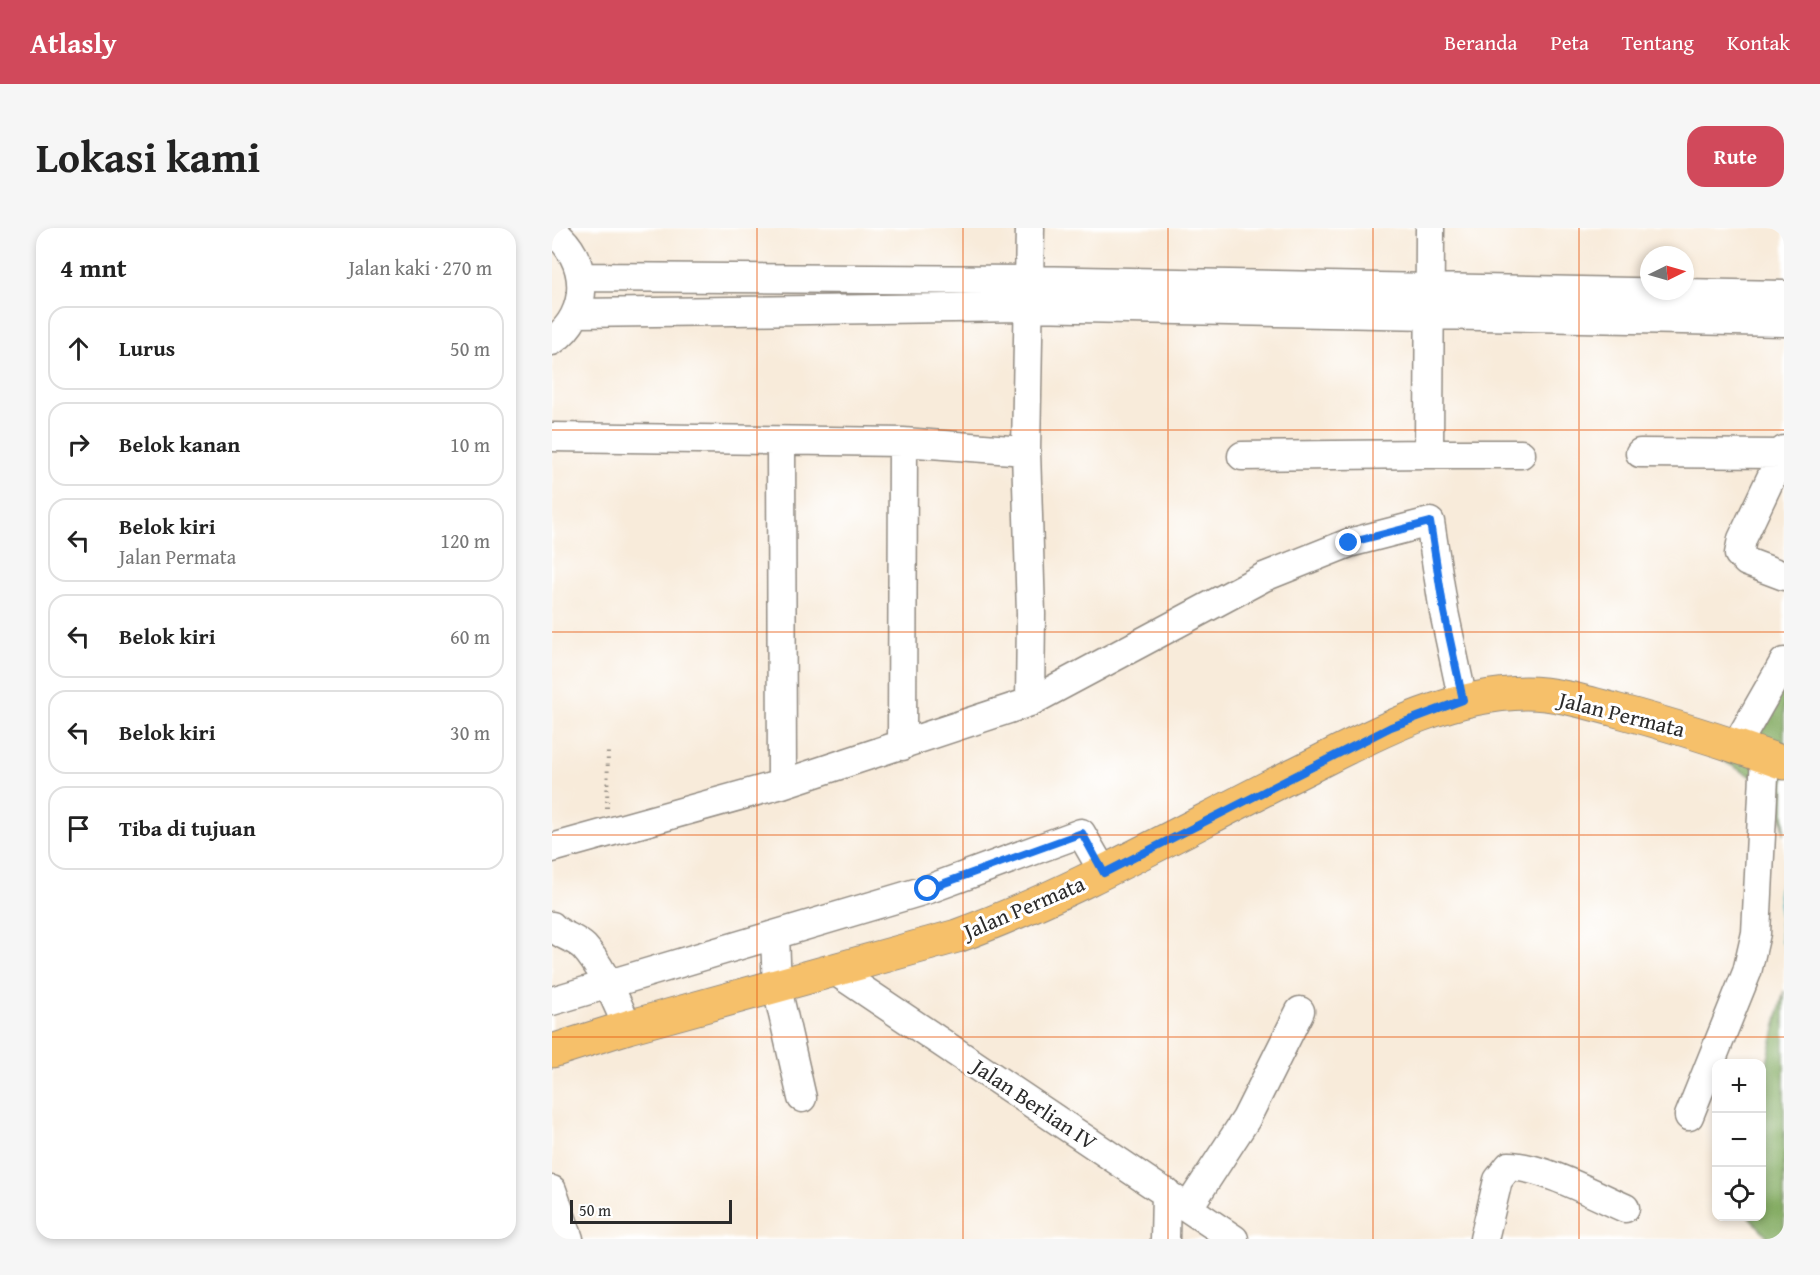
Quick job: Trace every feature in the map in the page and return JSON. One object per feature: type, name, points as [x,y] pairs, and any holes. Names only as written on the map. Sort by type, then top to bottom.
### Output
[{"type":"main road","name":"Jalan Permata","points":[[552,1051],[628,1027],[777,988],[967,932],[1046,901],[1104,873],[1391,727],[1463,700],[1527,693],[1572,698],[1761,755]]},
{"type":"street","points":[[1030,228],[1026,451],[1031,614],[1030,702]]},
{"type":"street","points":[[1429,454],[1430,228]]},
{"type":"street","points":[[552,231],[571,249],[582,277],[582,295],[577,313],[569,326],[552,341]]},
{"type":"street","points":[[582,277],[1029,294],[1429,302],[1784,322]]},
{"type":"street","points":[[577,313],[1029,294]]},
{"type":"street","points":[[1429,302],[1784,295]]},
{"type":"street","points":[[552,437],[903,442],[1026,451]]},
{"type":"street","points":[[781,442],[782,784]]},
{"type":"street","points":[[902,746],[903,442]]},
{"type":"street","points":[[1640,453],[1783,452],[1742,539],[1739,554],[1747,562],[1784,576]]},
{"type":"street","points":[[1242,456],[1521,454]]},
{"type":"street","points":[[552,848],[782,784],[1030,702],[1264,577],[1349,543],[1430,522],[1444,612],[1463,700]]},
{"type":"street","points":[[1689,1116],[1747,972],[1756,933],[1761,755],[1784,662]]},
{"type":"street","points":[[552,1002],[928,889],[1082,833],[1104,873]]},
{"type":"street","points":[[552,927],[559,934],[581,944],[597,963],[628,1027]]},
{"type":"street","points":[[775,935],[777,988],[802,1098]]},
{"type":"street","name":"Jalan Berlian IV","points":[[835,971],[1234,1239]]},
{"type":"street","points":[[1165,1239],[1177,1200],[1245,1119],[1300,1011]]},
{"type":"street","points":[[1484,1239],[1498,1180],[1509,1166],[1520,1166],[1625,1208]]},
{"type":"street","points":[[552,1190],[569,1239]]},
{"type":"path","points":[[606,833],[608,749]]},
{"type":"green space","points":[[1784,662],[1784,834],[1778,791],[1725,762]]},
{"type":"green space","points":[[1784,991],[1784,1239],[1770,1239],[1753,1221],[1766,1221],[1766,1067]]},
{"type":"waterway","points":[[1784,883],[1781,890],[1784,941]]},
{"type":"route","points":[[928,889],[997,866],[1082,833],[1104,873],[1228,807],[1391,727],[1463,700],[1444,612],[1430,522],[1349,543]]}]
